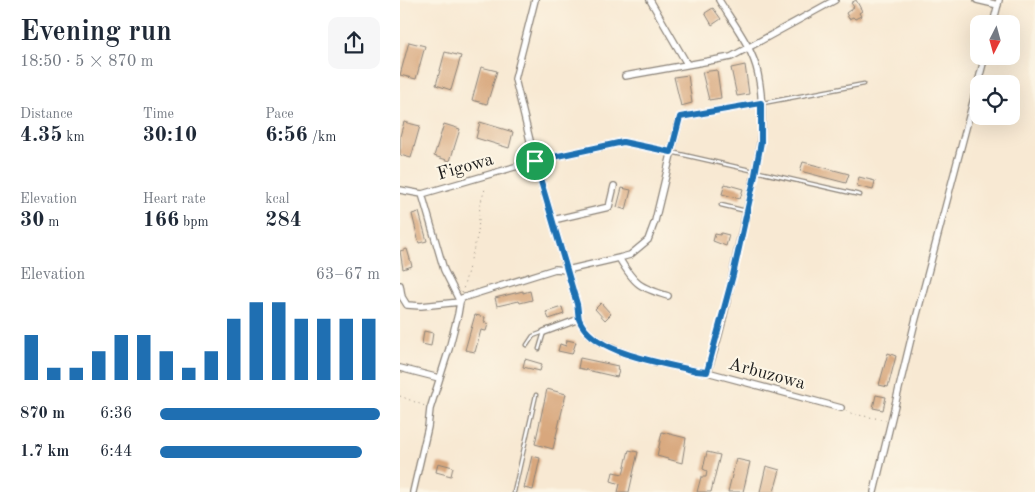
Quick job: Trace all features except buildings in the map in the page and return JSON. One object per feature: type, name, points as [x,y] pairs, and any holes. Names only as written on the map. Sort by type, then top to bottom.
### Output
[{"type":"street","name":"Arbuzowa","points":[[535,0],[515,79],[535,161],[577,304],[579,319],[598,341],[610,348],[841,408]]},
{"type":"street","points":[[650,0],[687,64]]},
{"type":"street","points":[[707,372],[733,275],[761,142],[761,103],[758,73],[748,48],[720,0]]},
{"type":"street","points":[[624,76],[731,57],[835,0]]},
{"type":"street","points":[[977,0],[998,2],[995,15]]},
{"type":"street","points":[[874,492],[983,65]]},
{"type":"street","points":[[400,285],[402,297],[407,305],[421,306],[461,300],[555,269],[567,270],[630,255],[648,240],[680,117],[761,103]]},
{"type":"street","name":"Figowa","points":[[400,190],[422,194],[535,161],[623,142],[671,152]]},
{"type":"street","points":[[552,220],[609,207],[614,186]]},
{"type":"street","points":[[413,492],[428,427],[430,409],[450,349],[461,300],[444,270],[422,194]]},
{"type":"street","points":[[619,258],[630,277],[645,289],[668,296]]},
{"type":"street","points":[[544,332],[579,319]]},
{"type":"street","points":[[400,368],[439,378]]},
{"type":"lane","points":[[761,103],[864,84]]},
{"type":"lane","name":"Figowa","points":[[671,152],[860,195]]},
{"type":"lane","points":[[721,205],[747,211]]},
{"type":"lane","points":[[527,345],[533,336],[544,332]]},
{"type":"lane","points":[[539,349],[544,332]]},
{"type":"lane","points":[[514,492],[536,394]]},
{"type":"path","points":[[461,300],[478,233],[480,206],[485,189]]},
{"type":"path","points":[[400,396],[430,409]]},
{"type":"path","points":[[841,408],[853,414],[891,422]]},
{"type":"route","points":[[761,103],[761,142],[754,180],[733,275],[707,372],[623,353],[598,341],[583,326],[579,319],[577,304],[535,161],[623,142],[671,152],[680,117],[761,103]]}]
